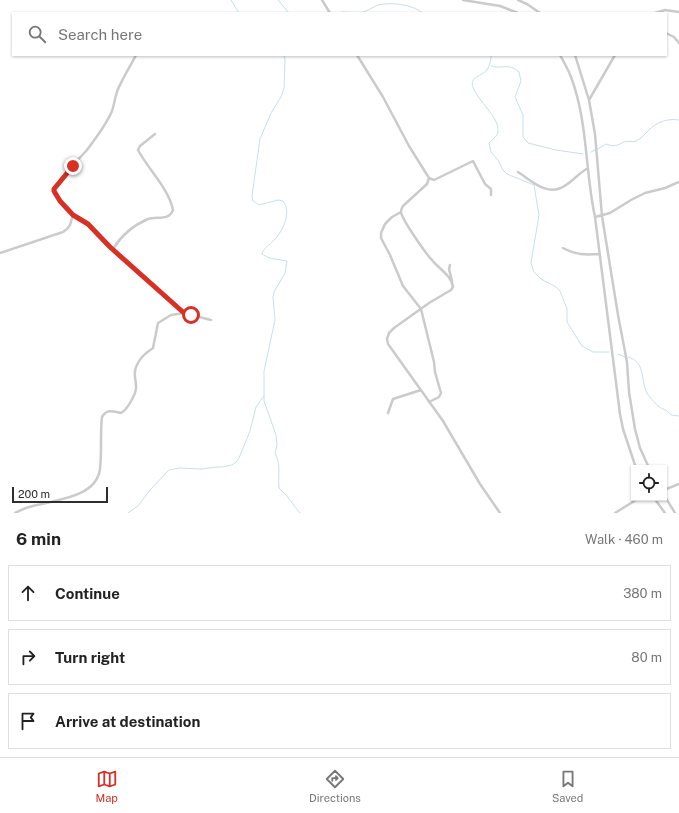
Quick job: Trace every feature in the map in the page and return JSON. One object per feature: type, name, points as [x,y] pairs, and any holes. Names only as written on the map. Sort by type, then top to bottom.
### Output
[{"type":"street","points":[[322,0],[329,12]]},
{"type":"street","points":[[463,0],[500,6],[515,12]]},
{"type":"street","points":[[518,0],[539,12]]},
{"type":"street","points":[[658,12],[665,10],[679,12]]},
{"type":"street","points":[[667,34],[674,37],[679,43]]},
{"type":"street","points":[[135,56],[120,84],[108,118],[88,149],[54,189],[54,194],[73,215],[88,224],[112,249],[184,313]]},
{"type":"street","points":[[357,56],[383,97],[409,146],[429,178],[434,180],[473,162],[485,184],[492,189],[491,195]]},
{"type":"street","points":[[561,56],[571,76],[583,127],[591,201],[620,414],[635,465]]},
{"type":"street","points":[[575,56],[589,100],[595,134],[602,216],[627,362],[629,392],[635,429],[640,448],[648,465]]},
{"type":"street","points":[[589,100],[614,56]]},
{"type":"street","points":[[112,249],[122,236],[138,225],[148,220],[170,216],[173,210],[167,195],[138,150],[140,146],[155,134]]},
{"type":"street","points":[[518,172],[543,188],[551,190],[565,186],[588,168]]},
{"type":"street","points":[[429,178],[427,184],[403,206],[401,212],[392,217],[385,224],[381,233],[381,238],[390,254],[403,286],[421,309],[441,393],[439,397],[429,402]]},
{"type":"street","points":[[594,217],[602,216],[645,193],[665,188],[679,182]]},
{"type":"street","points":[[401,212],[426,253],[452,281]]},
{"type":"street","points":[[0,253],[67,230],[73,215]]},
{"type":"street","points":[[563,248],[576,254],[599,254]]},
{"type":"street","points":[[450,265],[449,269],[453,287],[451,290],[394,328],[389,333],[387,339],[392,351],[443,421],[480,484],[500,513]]},
{"type":"street","points":[[15,513],[28,507],[79,493],[91,487],[96,482],[100,468],[102,417],[105,412],[109,410],[121,413],[127,408],[136,389],[134,376],[136,366],[144,354],[153,348],[158,323],[171,315],[184,313],[211,320]]},
{"type":"street","points":[[388,414],[392,399],[421,390]]},
{"type":"street","points":[[667,489],[679,484]]},
{"type":"street","points":[[667,500],[675,513]]},
{"type":"street","points":[[615,513],[634,501]]},
{"type":"street","points":[[656,501],[665,513]]},
{"type":"waterway","points":[[231,0],[238,12]]},
{"type":"waterway","points":[[278,0],[288,12]]},
{"type":"waterway","points":[[364,12],[378,5],[389,4],[401,4],[421,12]]},
{"type":"waterway","points":[[342,12],[355,12]]},
{"type":"waterway","points":[[355,12],[364,12]]},
{"type":"waterway","points":[[284,56],[284,88],[260,139],[252,196],[253,201],[259,205],[278,200],[283,201],[287,210],[283,227],[262,254],[269,258],[287,261],[285,273],[274,292],[273,297],[275,320],[264,371],[264,401],[276,435],[277,446],[275,453],[279,465],[279,488],[300,513]]},
{"type":"waterway","points":[[491,56],[487,70],[474,79],[472,84],[479,98],[495,120],[497,126],[497,134],[489,143],[491,152],[507,174],[534,185],[539,215],[531,263],[534,272],[541,279],[556,287],[560,291],[567,309],[567,322],[582,346],[593,352],[609,352]]},
{"type":"waterway","points":[[491,66],[512,67],[519,72],[521,81],[515,97],[523,115],[523,137],[528,143],[556,150],[583,154]]},
{"type":"waterway","points":[[598,149],[606,144],[615,146],[626,141],[636,141],[662,121],[679,120]]},
{"type":"waterway","points":[[591,152],[595,150]]},
{"type":"waterway","points":[[618,354],[625,357]]},
{"type":"waterway","points":[[628,357],[633,359],[640,366],[644,386],[648,395],[658,406],[671,415],[679,416]]},
{"type":"waterway","points":[[128,513],[138,506],[150,490],[169,470],[179,468],[201,469],[222,467],[232,465],[236,462],[250,431],[256,407],[264,396]]},
{"type":"route","points":[[73,166],[54,189],[54,194],[72,212],[73,215],[88,224],[110,247],[184,313],[191,315]]}]
